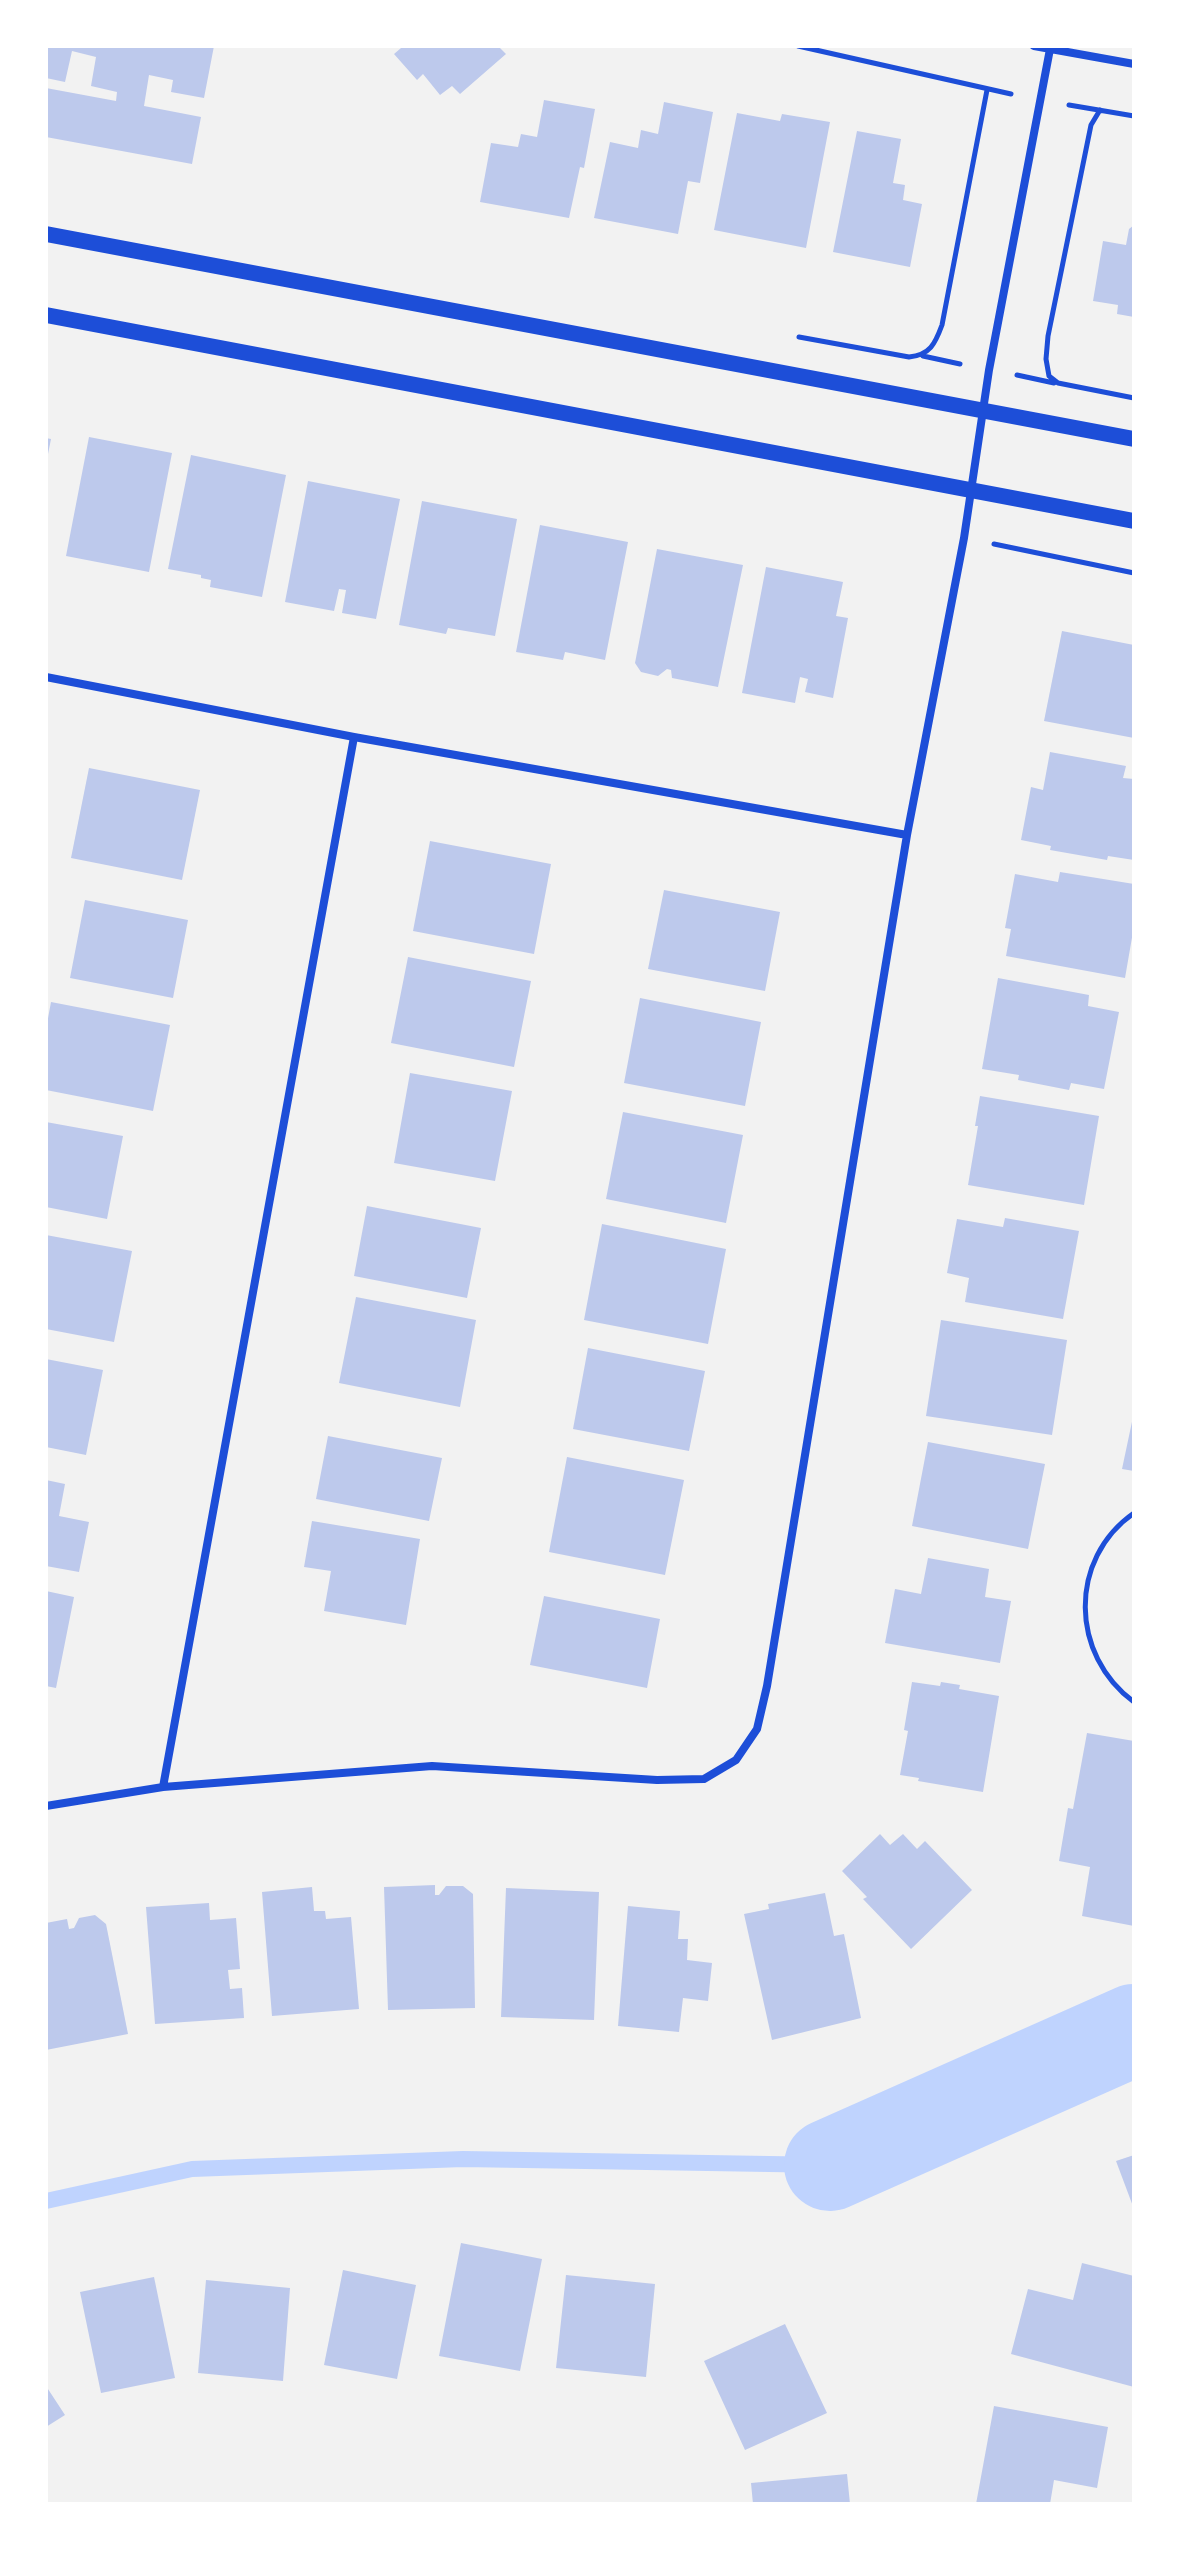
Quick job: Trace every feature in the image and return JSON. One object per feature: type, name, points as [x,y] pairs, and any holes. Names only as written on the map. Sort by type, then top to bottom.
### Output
[{"type":"main road","points":[[46,234],[1134,439]]},
{"type":"main road","points":[[46,315],[1134,521]]},
{"type":"street","points":[[1034,46],[1134,64]]},
{"type":"street","points":[[46,1806],[163,1787],[432,1766],[657,1780],[704,1779],[736,1760],[757,1729],[767,1686],[907,835],[964,538],[983,410],[1050,49]]},
{"type":"street","points":[[46,677],[354,737],[907,835]]},
{"type":"street","points":[[163,1787],[354,737]]},
{"type":"path","points":[[798,46],[987,90],[1134,116]]},
{"type":"path","points":[[791,335],[909,357],[922,356],[935,345],[942,325],[987,90]]},
{"type":"path","points":[[1100,110],[1091,125],[1046,359],[1049,376],[1058,383],[1134,398]]},
{"type":"path","points":[[964,538],[1134,573]]},
{"type":"path","points":[[1134,1513],[1119,1524],[1102,1544],[1090,1571],[1086,1596],[1086,1621],[1099,1663],[1115,1686],[1134,1702]]},
{"type":"building","points":[[46,46],[214,46],[204,98],[171,92],[173,80],[149,75],[144,106],[201,117],[192,164],[46,137],[46,88],[116,101],[117,92],[91,86],[96,57],[72,51],[65,82],[46,78]]},
{"type":"building","points":[[399,46],[498,46],[506,54],[460,94],[452,86],[440,95],[423,74],[417,80],[394,54],[401,48]]},
{"type":"building","points":[[544,100],[595,109],[584,168],[580,167],[569,218],[480,202],[491,143],[518,147],[521,134],[537,137]]},
{"type":"building","points":[[664,102],[713,112],[700,183],[688,181],[678,234],[594,218],[610,142],[638,148],[641,130],[658,134]]},
{"type":"building","points":[[737,113],[780,121],[782,114],[830,122],[806,248],[714,230]]},
{"type":"building","points":[[857,131],[901,139],[893,183],[905,185],[903,200],[922,204],[910,267],[833,252]]},
{"type":"building","points":[[1134,225],[1134,317],[1117,314],[1118,305],[1093,301],[1103,241],[1126,245],[1129,229]]},
{"type":"building","points":[[89,437],[172,453],[149,572],[66,556]]},
{"type":"building","points":[[46,438],[51,439],[47,459],[46,459]]},
{"type":"building","points":[[191,455],[286,475],[262,597],[210,587],[211,580],[201,578],[201,575],[168,569]]},
{"type":"building","points":[[308,481],[400,499],[376,619],[342,613],[346,590],[339,589],[334,611],[285,602]]},
{"type":"building","points":[[422,501],[517,519],[495,636],[448,628],[446,634],[399,625]]},
{"type":"building","points":[[540,525],[628,542],[605,660],[565,652],[563,660],[516,652]]},
{"type":"building","points":[[657,549],[743,565],[718,687],[672,678],[671,670],[667,669],[658,676],[641,672],[635,663]]},
{"type":"building","points":[[766,567],[843,582],[836,616],[848,618],[833,698],[805,692],[808,679],[800,677],[795,703],[742,693]]},
{"type":"building","points":[[1062,631],[1134,645],[1134,738],[1044,721]]},
{"type":"building","points":[[1050,752],[1126,766],[1123,778],[1134,779],[1134,860],[1108,856],[1107,860],[1050,850],[1051,846],[1021,840],[1031,787],[1043,790]]},
{"type":"building","points":[[89,768],[200,790],[182,880],[71,858]]},
{"type":"building","points":[[430,841],[551,864],[534,954],[413,931]]},
{"type":"building","points":[[1060,872],[1134,884],[1134,926],[1125,978],[1006,956],[1011,929],[1005,928],[1015,874],[1058,882]]},
{"type":"building","points":[[664,890],[780,912],[765,991],[648,969]]},
{"type":"building","points":[[85,900],[188,920],[173,998],[70,978]]},
{"type":"building","points":[[408,957],[531,981],[514,1067],[391,1043]]},
{"type":"building","points":[[998,978],[1089,995],[1088,1006],[1119,1012],[1104,1089],[1071,1083],[1069,1090],[1018,1080],[1019,1075],[982,1069]]},
{"type":"building","points":[[640,998],[761,1022],[745,1106],[624,1083]]},
{"type":"building","points":[[51,1002],[170,1025],[153,1111],[46,1090],[46,1029]]},
{"type":"building","points":[[410,1073],[512,1091],[495,1181],[394,1163]]},
{"type":"building","points":[[980,1096],[1099,1116],[1084,1205],[968,1185]]},
{"type":"building","points":[[623,1112],[743,1135],[726,1223],[606,1199]]},
{"type":"building","points":[[46,1122],[123,1136],[107,1219],[46,1207]]},
{"type":"building","points":[[367,1206],[481,1228],[467,1298],[354,1276]]},
{"type":"building","points":[[1005,1218],[1079,1231],[1063,1319],[965,1302],[969,1278],[947,1273],[957,1219],[1003,1227]]},
{"type":"building","points":[[602,1224],[726,1249],[708,1344],[584,1320]]},
{"type":"building","points":[[46,1235],[132,1251],[114,1342],[46,1329]]},
{"type":"building","points":[[356,1297],[476,1320],[460,1407],[339,1383]]},
{"type":"building","points":[[941,1320],[1067,1340],[1052,1435],[926,1416]]},
{"type":"building","points":[[588,1348],[705,1371],[689,1451],[573,1429]]},
{"type":"building","points":[[46,1359],[103,1370],[86,1455],[46,1447]]},
{"type":"building","points":[[1134,1417],[1134,1471],[1122,1469]]},
{"type":"building","points":[[328,1436],[442,1458],[429,1521],[316,1499]]},
{"type":"building","points":[[928,1442],[1045,1464],[1028,1549],[912,1526]]},
{"type":"building","points":[[567,1457],[684,1480],[665,1575],[549,1552]]},
{"type":"building","points":[[46,1480],[65,1484],[59,1516],[89,1522],[79,1572],[46,1566]]},
{"type":"building","points":[[312,1521],[420,1539],[406,1625],[324,1611],[331,1571],[304,1567]]},
{"type":"building","points":[[928,1558],[989,1569],[985,1597],[1011,1601],[1000,1663],[885,1643],[895,1589],[921,1594]]},
{"type":"building","points":[[46,1591],[74,1597],[56,1688],[46,1686]]},
{"type":"building","points":[[544,1596],[660,1619],[647,1688],[530,1665]]},
{"type":"building","points":[[912,1682],[960,1685],[959,1689],[999,1696],[983,1792],[900,1775]]},
{"type":"building","points":[[1087,1733],[1134,1741],[1134,1926],[1082,1916],[1090,1867],[1059,1861],[1068,1808],[1073,1809]]},
{"type":"building","points":[[880,1834],[890,1845],[903,1834],[917,1849],[925,1841],[972,1890],[911,1949],[863,1899],[867,1897],[842,1871]]},
{"type":"building","points":[[435,1885],[435,1895],[439,1895],[446,1886],[463,1886],[473,1894],[475,2008],[388,2010],[384,1887]]},
{"type":"building","points":[[312,1887],[314,1911],[325,1911],[326,1919],[351,1917],[359,2009],[272,2016],[262,1892]]},
{"type":"building","points":[[506,1888],[599,1892],[594,2020],[501,2017]]},
{"type":"building","points":[[825,1893],[834,1936],[844,1934],[861,2018],[772,2040],[744,1914],[769,1909],[768,1904]]},
{"type":"building","points":[[209,1903],[210,1920],[236,1918],[240,1969],[228,1970],[230,1989],[242,1988],[244,2018],[155,2024],[146,1907]]},
{"type":"building","points":[[628,1906],[680,1911],[678,1939],[688,1939],[687,1960],[712,1963],[708,2001],[683,1998],[679,2032],[618,2026]]},
{"type":"building","points":[[95,1915],[106,1924],[128,2034],[46,2050],[46,1923],[67,1919],[69,1929],[74,1928],[79,1918]]},
{"type":"building","points":[[1134,2155],[1134,2209],[1116,2161]]},
{"type":"building","points":[[461,2243],[542,2259],[520,2371],[439,2356]]},
{"type":"building","points":[[1082,2263],[1134,2276],[1134,2387],[1011,2354],[1028,2289],[1073,2300]]},
{"type":"building","points":[[343,2270],[416,2285],[397,2379],[324,2365]]},
{"type":"building","points":[[566,2275],[655,2284],[646,2377],[556,2368]]},
{"type":"building","points":[[154,2277],[175,2378],[101,2393],[80,2292]]},
{"type":"building","points":[[206,2280],[290,2288],[283,2381],[198,2373]]},
{"type":"building","points":[[785,2324],[827,2413],[745,2450],[704,2361]]},
{"type":"building","points":[[46,2386],[65,2415],[46,2427]]},
{"type":"building","points":[[994,2406],[1108,2427],[1097,2488],[1054,2480],[1050,2504],[976,2504]]},
{"type":"building","points":[[847,2474],[850,2504],[753,2504],[751,2483]]},
{"type":"waterway","points":[[830,2165],[1134,2030]]},
{"type":"waterway","points":[[46,2201],[192,2169],[463,2159],[830,2165]]}]
